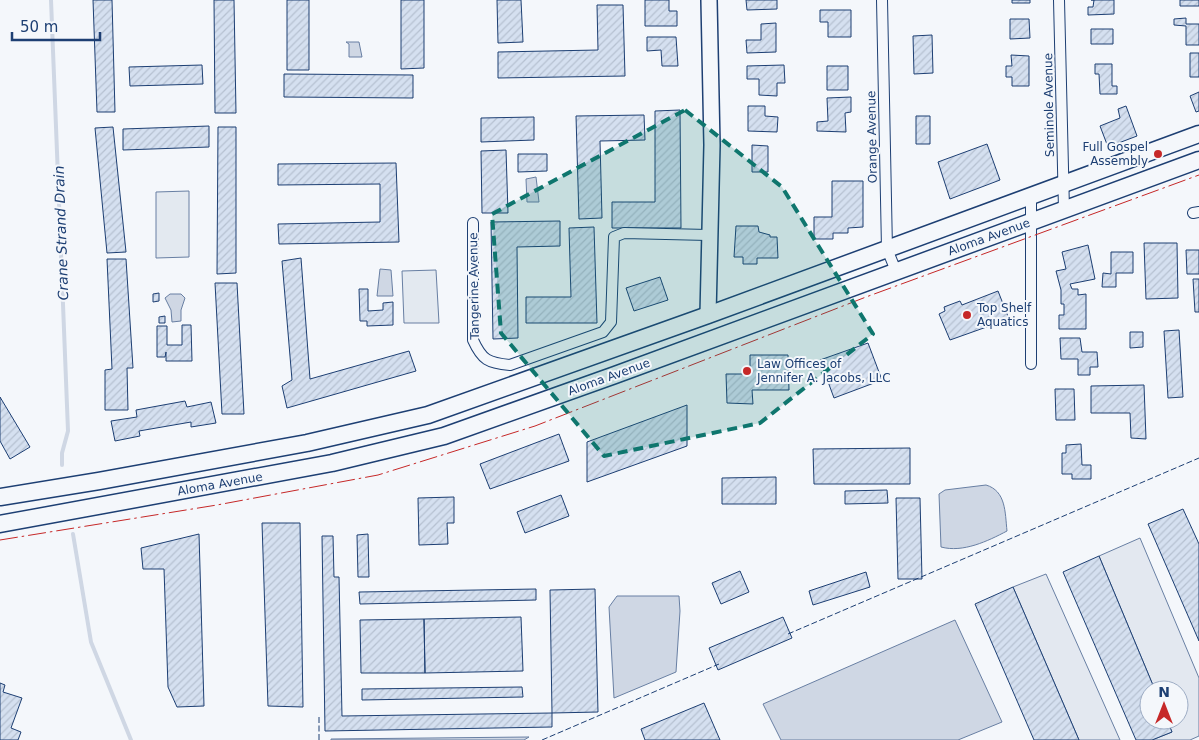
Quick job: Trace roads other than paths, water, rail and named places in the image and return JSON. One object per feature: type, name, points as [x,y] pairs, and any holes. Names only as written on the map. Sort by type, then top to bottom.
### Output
[{"type":"main road","name":"Aloma Avenue","points":[[0,497],[99,481],[376,429],[460,405],[1199,134]]},
{"type":"main road","name":"Aloma Avenue","points":[[0,524],[373,455],[444,436],[615,376],[1199,160]]},
{"type":"main road","points":[[615,376],[620,366],[630,360],[694,336],[702,328],[708,315]]},
{"type":"main road","points":[[540,402],[551,383],[567,366]]},
{"type":"street","points":[[708,0],[712,162],[708,234],[708,315]]},
{"type":"street","name":"Orange Avenue","points":[[882,0],[887,248],[896,271]]},
{"type":"street","name":"Seminole Avenue","points":[[1059,0],[1064,210]]},
{"type":"street","points":[[1031,196],[1031,364]]},
{"type":"street","name":"Tangerine Avenue","points":[[473,223],[473,340],[480,355],[494,364],[510,365],[603,332],[611,322],[614,238],[624,233],[708,234]]},
{"type":"waterway","name":"Crane Strand Drain","points":[[51,0],[68,431],[62,453],[62,465]]},
{"type":"waterway","name":"Crane Strand Drain","points":[[73,534],[91,642],[131,740]]},
{"type":"place","name":"Full Gospel Assembly","points":[[1158,154]]},
{"type":"place","name":"Top Shelf Aquatics","points":[[967,315]]},
{"type":"place","name":"Law Offices of Jennifer A. Jacobs, LLC","points":[[747,371]]}]
